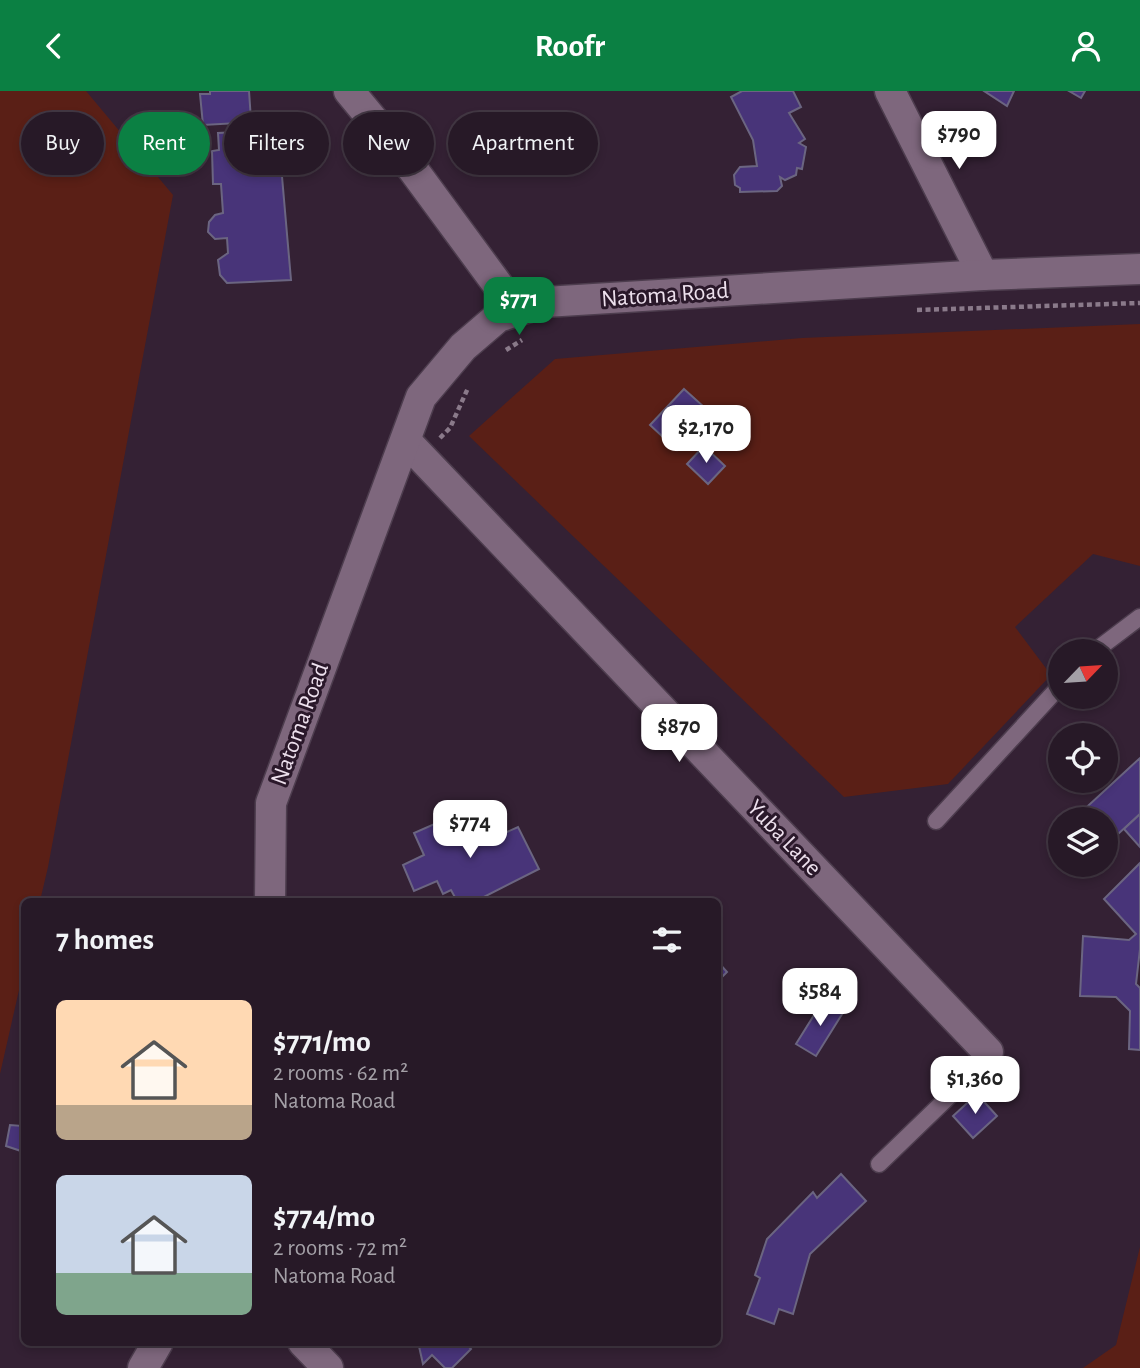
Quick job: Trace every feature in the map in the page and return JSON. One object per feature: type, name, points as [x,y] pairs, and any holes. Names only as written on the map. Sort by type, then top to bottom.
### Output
[{"type":"street","points":[[349,91],[406,160],[522,324]]},
{"type":"street","points":[[890,91],[984,275]]},
{"type":"street","name":"Natoma Road","points":[[271,898],[271,803],[413,449],[421,397],[463,347],[498,317],[522,324],[545,302],[984,275],[1140,269]]},
{"type":"street","name":"Yuba Lane","points":[[413,449],[988,1052]]},
{"type":"street","points":[[143,1368],[156,1346]]},
{"type":"street","points":[[307,1346],[328,1368]]},
{"type":"lane","points":[[1111,639],[1140,617]]},
{"type":"lane","points":[[936,821],[1048,699]]},
{"type":"lane","points":[[879,1164],[967,1079],[988,1052]]},
{"type":"path","points":[[905,310],[1140,303]]},
{"type":"path","points":[[504,352],[522,324]]},
{"type":"path","points":[[413,449],[450,428],[472,383]]},
{"type":"shaded area","points":[[0,91],[86,91],[104,112],[21,112],[21,175],[104,175],[104,113],[118,129],[118,175],[156,175],[173,195],[48,867],[41,898],[21,898],[21,981],[0,1074]]},
{"type":"shaded area","points":[[1140,324],[1140,566],[1093,554],[1015,627],[1048,671],[1048,678],[948,784],[844,797],[469,436],[555,359],[802,338]]},
{"type":"shaded area","points":[[1140,1247],[1140,1368],[1083,1368],[1116,1345]]},
{"type":"building","points":[[210,91],[249,91],[250,112],[224,112],[224,124],[210,125],[210,112],[202,112],[200,94],[210,94]]},
{"type":"building","points":[[742,91],[793,91],[801,107],[789,113],[805,139],[799,143],[806,147],[802,169],[797,168],[796,175],[785,180],[780,177],[782,186],[777,191],[740,192],[740,188],[735,185],[734,175],[740,167],[757,166],[753,140],[731,97]]},
{"type":"building","points":[[984,91],[1014,91],[1007,106]]},
{"type":"building","points":[[1069,91],[1085,91],[1081,98]]},
{"type":"building","points":[[218,133],[224,133],[224,175],[282,175],[291,280],[227,283],[220,275],[218,260],[228,253],[227,238],[215,239],[208,232],[209,222],[215,215],[223,213],[221,184],[213,184],[212,151],[219,150]]},
{"type":"building","points":[[684,389],[704,407],[694,418],[701,425],[677,450],[650,425]]},
{"type":"building","points":[[704,446],[725,466],[708,484],[687,464]]},
{"type":"building","points":[[1140,758],[1140,814],[1118,834],[1118,807],[1087,807],[1102,793],[1118,793],[1118,778]]},
{"type":"building","points":[[488,814],[498,836],[518,827],[539,869],[482,898],[455,898],[451,890],[443,894],[437,881],[414,891],[403,865],[424,855],[414,833],[439,822],[446,835]]},
{"type":"building","points":[[1140,816],[1140,847],[1124,829]]},
{"type":"building","points":[[1140,863],[1140,949],[1136,984],[1140,988],[1140,1050],[1129,1049],[1130,1011],[1116,997],[1080,996],[1083,936],[1129,940],[1136,934],[1104,899]]},
{"type":"building","points":[[721,965],[727,972],[721,978]]},
{"type":"building","points":[[824,999],[844,1011],[816,1056],[796,1044]]},
{"type":"building","points":[[977,1094],[997,1116],[973,1138],[953,1116]]},
{"type":"building","points":[[10,1125],[21,1126],[21,1151],[6,1146]]},
{"type":"building","points":[[841,1174],[866,1201],[810,1254],[793,1314],[779,1309],[774,1324],[747,1314],[760,1278],[755,1275],[767,1239],[813,1192],[817,1198]]},
{"type":"building","points":[[419,1346],[468,1346],[471,1349],[452,1368],[445,1368],[432,1355],[423,1364]]}]
